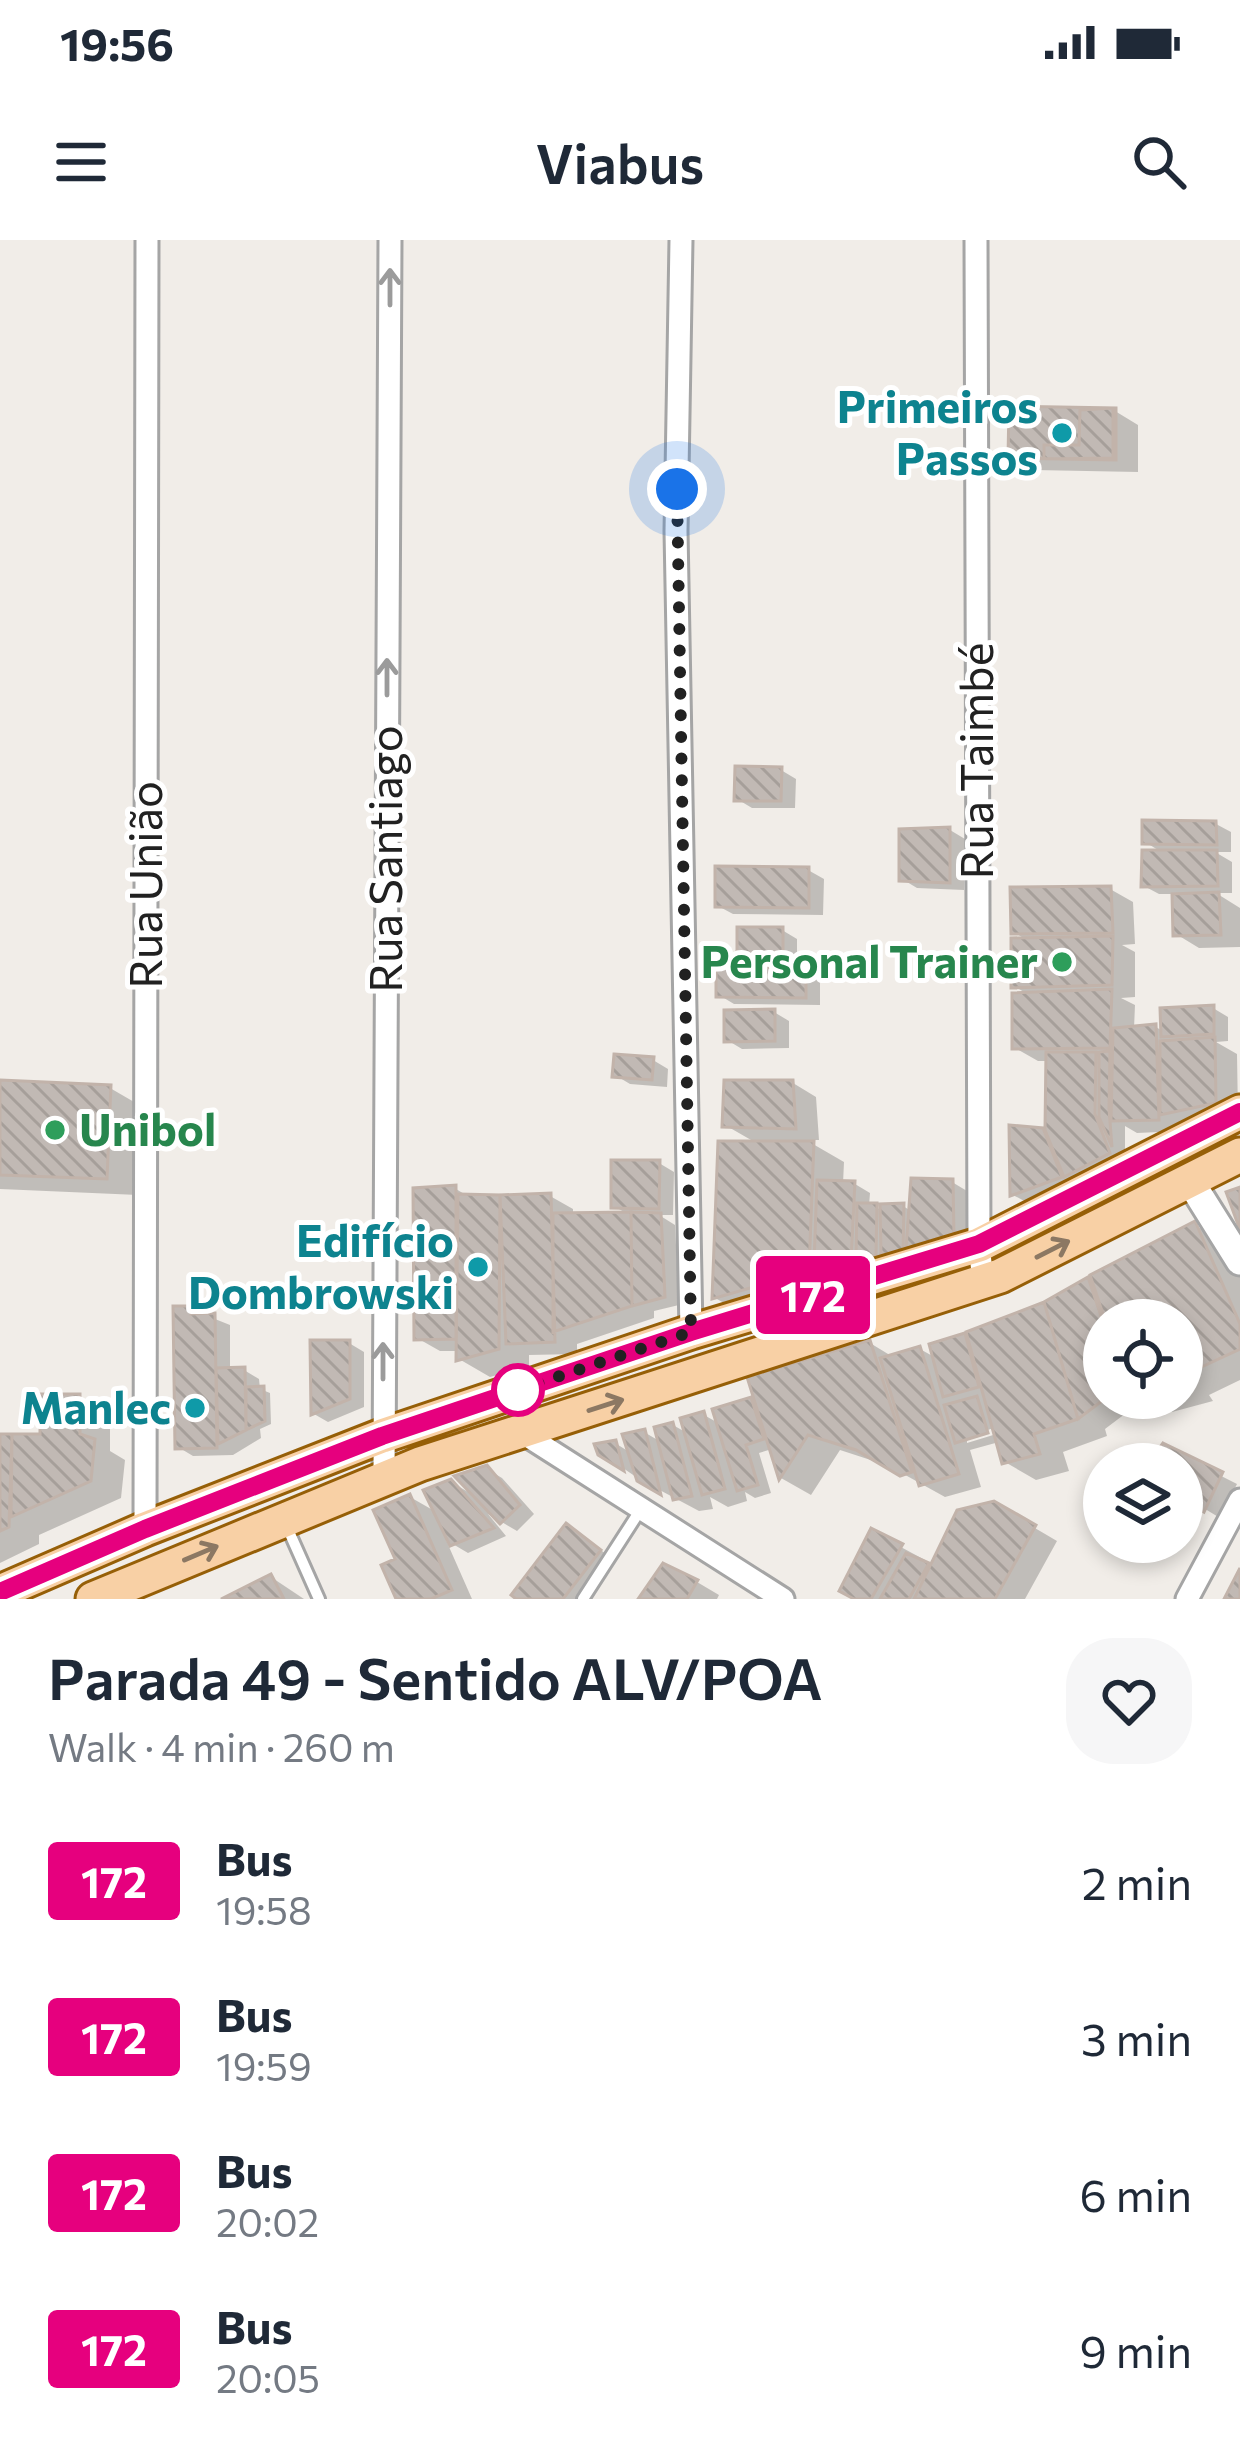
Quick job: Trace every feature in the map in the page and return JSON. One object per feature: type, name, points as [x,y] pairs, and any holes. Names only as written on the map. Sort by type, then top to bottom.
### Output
[{"type":"main road","points":[[0,1592],[382,1436],[691,1332],[979,1244],[1240,1112]]},
{"type":"main road","points":[[93,1599],[384,1478],[983,1281],[1240,1155]]},
{"type":"street","name":"Rua União","points":[[145,1529],[147,240]]},
{"type":"street","name":"Rua Santiago","points":[[384,1478],[390,240]]},
{"type":"street","points":[[681,240],[676,530],[691,1332]]},
{"type":"street","name":"Rua Taimbé","points":[[976,240],[979,1244],[983,1281]]},
{"type":"street","points":[[1190,1180],[1240,1262]]},
{"type":"street","points":[[521,1432],[783,1599]]},
{"type":"street","points":[[1187,1599],[1240,1500]]},
{"type":"lane","points":[[583,1599],[641,1509]]},
{"type":"lane","points":[[284,1519],[319,1599]]},
{"type":"building","name":"Primeiros Passos","points":[[1009,406],[1116,408],[1116,460],[1008,458]]},
{"type":"building","points":[[1113,408],[1113,458],[1044,459],[1044,445],[1079,445],[1080,410]]},
{"type":"building","points":[[735,766],[782,767],[781,801],[734,801]]},
{"type":"building","points":[[1142,820],[1216,821],[1217,845],[1142,844]]},
{"type":"building","points":[[950,827],[950,883],[899,881],[899,829]]},
{"type":"building","points":[[1142,850],[1217,850],[1218,886],[1141,887]]},
{"type":"building","points":[[715,866],[809,867],[809,908],[715,907]]},
{"type":"building","points":[[1111,886],[1113,933],[1011,934],[1010,887]]},
{"type":"building","points":[[1219,892],[1221,935],[1173,936],[1172,894]]},
{"type":"building","points":[[737,927],[783,927],[783,958],[737,957]]},
{"type":"building","name":"Personal Trainer","points":[[1113,936],[1112,985],[1011,988],[1011,938]]},
{"type":"building","points":[[716,967],[806,968],[806,998],[716,997]]},
{"type":"building","points":[[1112,989],[1110,1048],[1012,1049],[1012,993]]},
{"type":"building","points":[[1214,1005],[1214,1034],[1161,1037],[1160,1008]]},
{"type":"building","points":[[775,1009],[775,1041],[724,1042],[724,1010]]},
{"type":"building","points":[[1156,1024],[1159,1120],[1111,1121],[1113,1028]]},
{"type":"building","points":[[1215,1037],[1216,1103],[1160,1115],[1160,1041]]},
{"type":"building","points":[[1110,1051],[1112,1147],[1099,1117],[1099,1052]]},
{"type":"building","points":[[1046,1052],[1096,1052],[1095,1114],[1110,1153],[1064,1177],[1045,1130]]},
{"type":"building","points":[[614,1054],[654,1057],[652,1080],[612,1077]]},
{"type":"building","name":"Unibol","points":[[0,1080],[111,1085],[107,1179],[0,1175]]},
{"type":"building","points":[[724,1080],[793,1080],[796,1129],[722,1127]]},
{"type":"building","points":[[1009,1125],[1043,1128],[1062,1177],[1010,1196]]},
{"type":"building","points":[[718,1141],[814,1141],[809,1271],[712,1299]]},
{"type":"building","points":[[611,1160],[660,1160],[659,1209],[611,1208]]},
{"type":"building","points":[[911,1178],[953,1179],[954,1237],[906,1249]]},
{"type":"building","points":[[817,1180],[855,1181],[851,1262],[814,1263]]},
{"type":"building","points":[[456,1185],[456,1339],[414,1340],[413,1188]]},
{"type":"building","points":[[1240,1187],[1240,1230],[1226,1192]]},
{"type":"building","points":[[551,1193],[555,1342],[506,1344],[500,1195]]},
{"type":"building","name":"Edifício Dombrowski","points":[[458,1194],[500,1195],[499,1349],[456,1361]]},
{"type":"building","points":[[857,1203],[877,1203],[876,1256],[856,1254]]},
{"type":"building","points":[[904,1203],[903,1255],[881,1254],[880,1204]]},
{"type":"building","points":[[631,1212],[661,1213],[665,1297],[632,1306]]},
{"type":"building","points":[[631,1212],[632,1306],[553,1332],[553,1213]]},
{"type":"building","points":[[1195,1221],[1240,1324],[1240,1349],[1203,1366],[1203,1299],[1098,1299],[1090,1275]]},
{"type":"building","points":[[1088,1277],[1095,1299],[1083,1299],[1083,1415],[1078,1419],[1044,1302]]},
{"type":"building","points":[[1044,1302],[1078,1419],[1034,1434],[1040,1454],[1002,1464],[966,1332]]},
{"type":"building","name":"Manlec","points":[[173,1306],[191,1306],[191,1314],[215,1313],[217,1448],[175,1449]]},
{"type":"building","points":[[965,1333],[979,1387],[943,1397],[929,1344]]},
{"type":"building","points":[[310,1340],[350,1340],[350,1399],[311,1415]]},
{"type":"building","points":[[870,1340],[912,1472],[900,1476],[856,1450],[808,1435],[779,1480],[747,1377]]},
{"type":"building","points":[[920,1346],[959,1474],[919,1486],[880,1358]]},
{"type":"building","points":[[245,1367],[246,1430],[218,1444],[216,1368]]},
{"type":"building","points":[[264,1386],[265,1421],[246,1430],[246,1387]]},
{"type":"building","points":[[40,1394],[80,1394],[80,1434],[95,1439],[91,1481],[11,1517],[12,1434],[40,1434]]},
{"type":"building","points":[[977,1396],[988,1433],[955,1443],[944,1405]]},
{"type":"building","points":[[751,1397],[764,1439],[746,1445],[758,1485],[737,1491],[712,1409]]},
{"type":"building","points":[[704,1411],[725,1489],[702,1495],[680,1418]]},
{"type":"building","points":[[673,1422],[692,1496],[673,1500],[654,1427]]},
{"type":"building","points":[[645,1429],[661,1495],[637,1481],[622,1434]]},
{"type":"building","points":[[0,1434],[12,1434],[9,1527],[0,1531]]},
{"type":"building","points":[[616,1440],[624,1471],[598,1455],[594,1444]]},
{"type":"building","points":[[1203,1462],[1223,1472],[1203,1511]]},
{"type":"building","points":[[487,1465],[520,1505],[500,1524],[454,1476]]},
{"type":"building","points":[[451,1479],[494,1528],[450,1546],[423,1490]]},
{"type":"building","points":[[410,1494],[452,1590],[431,1599],[396,1599],[381,1565],[395,1559],[373,1510]]},
{"type":"building","points":[[994,1501],[1036,1525],[995,1599],[914,1599],[957,1510]]},
{"type":"building","points":[[566,1523],[601,1550],[563,1599],[516,1599],[511,1595]]},
{"type":"building","points":[[871,1528],[903,1544],[871,1599],[854,1599],[839,1591]]},
{"type":"building","points":[[906,1553],[929,1563],[909,1599],[880,1599]]},
{"type":"building","points":[[663,1563],[698,1580],[687,1599],[638,1599]]},
{"type":"building","points":[[1240,1568],[1240,1599],[1224,1599]]},
{"type":"building","points":[[271,1574],[284,1599],[221,1599]]},
{"type":"bus line","name":"172","points":[[0,1592],[382,1436],[691,1332],[979,1244],[1240,1112]]},
{"type":"place","name":"Primeiros Passos","points":[[1062,433]]},
{"type":"place","name":"Personal Trainer","points":[[1062,962]]},
{"type":"place","name":"Unibol","points":[[55,1130]]},
{"type":"place","name":"Edifício Dombrowski","points":[[478,1267]]},
{"type":"place","name":"Manlec","points":[[195,1408]]},
{"type":"route","points":[[518,1390],[691,1332],[677,489]]}]
